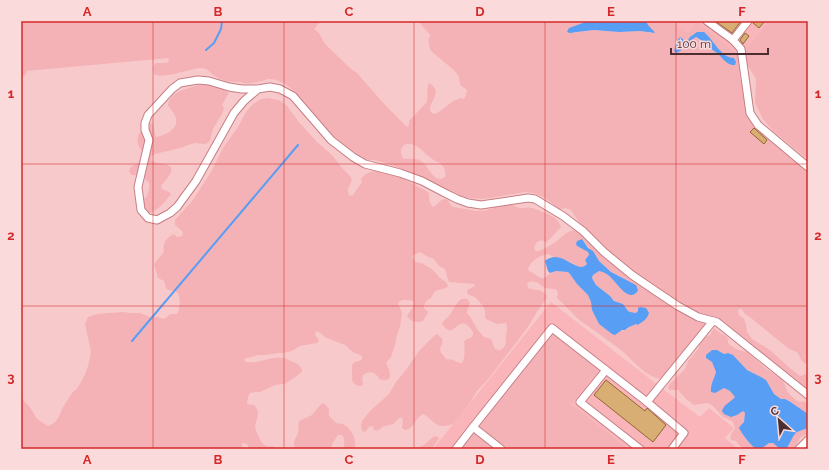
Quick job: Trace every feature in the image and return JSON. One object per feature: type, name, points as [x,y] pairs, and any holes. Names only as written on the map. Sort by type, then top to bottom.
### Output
[{"type":"lane","points":[[707,21],[733,40],[741,49],[750,113],[758,125],[808,167]]},
{"type":"lane","points":[[733,40],[746,22]]},
{"type":"lane","points":[[258,89],[244,101],[234,113],[196,181],[177,207],[170,213],[157,220],[148,218],[142,210],[138,187],[148,140],[145,130],[145,123],[148,115],[172,89],[180,83],[198,80],[209,81],[228,87],[242,89],[270,87],[280,89],[293,96],[331,140],[353,157],[365,164],[422,180],[443,192],[468,203],[481,205],[528,198],[535,199],[563,216],[583,231],[604,252],[632,275],[657,292],[698,317],[717,322],[808,394]]},
{"type":"lane","points":[[646,402],[714,321]]},
{"type":"lane","points":[[456,449],[552,328],[684,433],[672,449]]},
{"type":"lane","points":[[606,370],[580,402],[640,449]]},
{"type":"lane","points":[[473,427],[501,449]]},
{"type":"lane","points":[[799,449],[808,440]]},
{"type":"shaded area","points":[[21,21],[321,21],[314,29],[319,33],[325,44],[357,73],[407,127],[409,125],[409,121],[427,102],[427,90],[429,83],[433,86],[436,93],[430,106],[431,112],[434,114],[438,113],[457,99],[464,99],[467,90],[460,85],[459,77],[455,71],[432,52],[429,43],[429,37],[431,36],[418,21],[588,21],[580,24],[573,33],[594,30],[619,32],[640,31],[651,33],[653,29],[649,28],[646,21],[672,21],[688,33],[697,22],[738,54],[740,80],[742,83],[747,110],[757,127],[808,171],[808,364],[802,361],[797,352],[789,349],[745,314],[741,308],[738,310],[739,315],[744,319],[747,332],[752,339],[770,350],[800,376],[808,373],[808,391],[741,337],[725,322],[716,317],[699,313],[657,289],[606,250],[579,222],[571,210],[565,208],[559,209],[545,198],[534,193],[525,192],[482,199],[469,198],[392,165],[375,160],[368,160],[351,150],[334,137],[295,92],[279,81],[268,79],[259,82],[244,83],[226,81],[216,77],[206,69],[202,68],[164,76],[154,74],[153,67],[156,63],[168,62],[169,58],[26,71],[27,72],[25,75],[21,77]],"holes":[[[693,34],[707,34],[717,48],[730,58],[723,59],[716,51],[709,48],[695,37],[689,41],[685,48],[674,51],[680,38],[688,40]],[[406,144],[417,146],[432,159],[441,164],[445,169],[445,177],[438,179],[432,174],[424,163],[419,160],[404,159],[401,155],[401,151],[402,147]]]},
{"type":"shaded area","points":[[672,21],[768,21],[745,51],[738,54],[697,22],[688,33]]},
{"type":"shaded area","points":[[768,21],[808,21],[808,160],[772,130],[763,119],[755,103],[756,79],[746,61],[745,51]]},
{"type":"shaded area","points":[[200,85],[215,86],[229,93],[222,105],[224,108],[223,112],[213,129],[208,143],[191,144],[155,154],[151,157],[151,160],[171,168],[170,174],[161,186],[162,189],[171,194],[157,209],[146,214],[141,203],[148,194],[149,183],[141,176],[131,175],[129,171],[133,166],[143,161],[143,154],[138,143],[139,133],[152,123],[156,137],[171,131],[176,124],[176,120],[174,113],[168,105],[169,100],[176,93]]},
{"type":"shaded area","points":[[267,98],[279,100],[287,106],[317,142],[332,155],[352,180],[348,189],[349,195],[353,195],[362,182],[361,179],[365,175],[372,171],[379,171],[418,186],[429,193],[429,199],[433,207],[441,200],[445,199],[448,200],[453,207],[476,211],[483,211],[500,205],[510,204],[520,208],[529,208],[546,213],[558,221],[561,227],[547,242],[542,240],[537,242],[534,248],[536,251],[539,251],[557,241],[569,231],[576,230],[696,319],[707,325],[662,379],[656,378],[645,372],[622,351],[579,319],[557,298],[557,290],[546,288],[537,282],[529,282],[527,284],[528,288],[543,292],[547,296],[546,299],[528,327],[453,424],[445,426],[437,425],[423,414],[418,418],[413,426],[405,430],[402,428],[403,420],[401,417],[393,424],[382,427],[379,430],[374,430],[373,426],[371,426],[365,432],[362,431],[362,421],[370,411],[389,394],[419,351],[435,335],[437,334],[442,338],[443,341],[440,351],[446,359],[462,363],[465,350],[464,342],[472,337],[472,331],[467,325],[460,324],[450,331],[445,328],[442,323],[461,299],[467,299],[470,303],[467,313],[484,337],[491,339],[494,348],[501,350],[505,344],[507,329],[506,323],[497,324],[486,319],[483,306],[475,297],[467,293],[467,290],[475,286],[474,284],[449,282],[445,269],[439,266],[434,259],[420,252],[412,256],[415,262],[422,263],[430,268],[446,282],[448,286],[435,291],[431,298],[426,301],[424,308],[428,312],[423,321],[414,322],[407,316],[413,307],[413,301],[403,300],[398,303],[402,313],[395,345],[391,357],[386,363],[390,373],[389,379],[379,379],[376,374],[370,372],[363,375],[362,386],[355,384],[352,380],[352,365],[355,362],[362,360],[362,356],[354,353],[345,345],[325,337],[316,331],[315,335],[319,340],[317,343],[300,346],[292,351],[283,353],[258,355],[244,359],[246,362],[256,362],[279,357],[298,364],[301,368],[302,372],[284,384],[275,385],[260,392],[250,393],[248,397],[247,404],[254,405],[257,410],[258,415],[255,427],[260,440],[263,444],[273,446],[277,449],[250,449],[247,444],[243,443],[242,449],[21,449],[21,398],[30,407],[37,419],[48,426],[57,420],[69,397],[78,388],[83,379],[91,351],[85,324],[88,317],[97,314],[123,312],[140,313],[150,317],[164,319],[170,314],[177,314],[180,305],[179,295],[175,291],[168,290],[166,288],[164,281],[158,278],[154,264],[164,252],[164,243],[169,237],[174,234],[177,237],[182,236],[183,232],[175,225],[175,220],[193,200],[246,112],[253,104],[261,99]],"holes":[[[582,239],[599,261],[611,272],[636,285],[629,294],[622,290],[607,273],[599,271],[592,278],[596,285],[615,301],[623,304],[628,311],[636,313],[638,311],[648,316],[638,325],[636,324],[628,329],[612,334],[599,324],[592,310],[588,295],[577,284],[574,277],[568,272],[555,271],[546,277],[541,278],[528,269],[531,263],[536,259],[548,254],[571,262],[579,267],[585,267],[587,264],[585,260],[589,255],[588,252],[577,246]]]},
{"type":"shaded area","points":[[551,302],[700,417],[709,408],[734,428],[725,438],[738,449],[629,449],[571,404],[477,428],[505,449],[496,449],[474,432],[460,449],[433,449]]},
{"type":"shaded area","points":[[714,328],[728,338],[728,343],[730,345],[738,350],[747,352],[765,368],[783,380],[787,391],[797,401],[803,401],[808,404],[808,414],[789,401],[781,399],[774,394],[766,380],[747,370],[733,355],[728,353],[724,354],[717,350],[712,350],[709,352],[706,358],[712,362],[716,372],[710,388],[724,388],[736,397],[729,402],[731,417],[737,415],[743,410],[745,413],[744,422],[741,425],[741,431],[746,440],[754,447],[773,443],[780,449],[742,449],[736,441],[731,440],[731,435],[735,428],[732,421],[723,417],[712,405],[707,403],[694,405],[678,390],[669,390],[668,386],[685,369],[688,361],[699,348],[699,343],[702,338],[710,335]]},
{"type":"shaded area","points":[[552,331],[600,368],[571,404],[629,449],[505,449],[477,427]]},
{"type":"shaded area","points":[[324,403],[329,409],[329,416],[336,423],[346,426],[351,432],[355,441],[355,449],[343,449],[344,439],[342,435],[338,435],[332,444],[331,449],[295,449],[294,442],[298,432],[299,421],[312,415],[321,404]]},
{"type":"shaded area","points":[[808,428],[808,433],[800,438],[794,449],[786,449],[797,432]]},
{"type":"shaded area","points":[[474,432],[496,449],[461,449]]},
{"type":"shaded area","points":[[436,436],[439,438],[432,449],[415,449],[424,445]]},
{"type":"water","points":[[588,21],[646,21],[655,33],[640,31],[619,32],[594,30],[570,33],[567,32],[569,28]]},
{"type":"water","points":[[697,32],[704,32],[721,52],[734,58],[736,62],[735,65],[727,63],[717,53],[696,37],[680,51],[676,53],[674,51],[680,37],[684,40],[688,40]]},
{"type":"water","points":[[582,239],[588,248],[593,251],[599,261],[611,272],[636,285],[638,290],[637,292],[629,295],[622,290],[607,274],[599,271],[593,275],[592,278],[596,285],[614,301],[623,304],[628,311],[636,313],[640,307],[646,308],[649,313],[645,320],[638,325],[636,324],[622,330],[615,335],[612,334],[599,324],[592,310],[588,295],[568,272],[556,271],[550,273],[548,271],[545,261],[551,258],[557,257],[579,267],[583,267],[587,264],[585,260],[589,255],[588,252],[576,244],[577,241]]},
{"type":"water","points":[[712,350],[733,355],[747,370],[766,380],[774,394],[781,399],[789,401],[808,414],[808,428],[797,432],[787,448],[780,449],[773,443],[769,443],[759,449],[753,446],[739,428],[744,422],[745,413],[743,411],[731,417],[724,414],[722,411],[735,397],[730,391],[724,388],[715,393],[711,392],[716,372],[712,362],[706,358],[706,355]]},
{"type":"building","points":[[715,21],[741,21],[732,33]]},
{"type":"building","points":[[753,21],[765,21],[759,28],[753,23]]},
{"type":"building","points":[[745,33],[749,36],[743,44],[740,40]]},
{"type":"building","points":[[754,128],[767,140],[764,144],[750,132]]},
{"type":"building","points":[[606,380],[645,411],[647,408],[666,425],[653,442],[594,395]]},
{"type":"waterway","points":[[206,50],[214,43],[221,29],[222,21]]},
{"type":"waterway","points":[[132,341],[298,145]]}]
